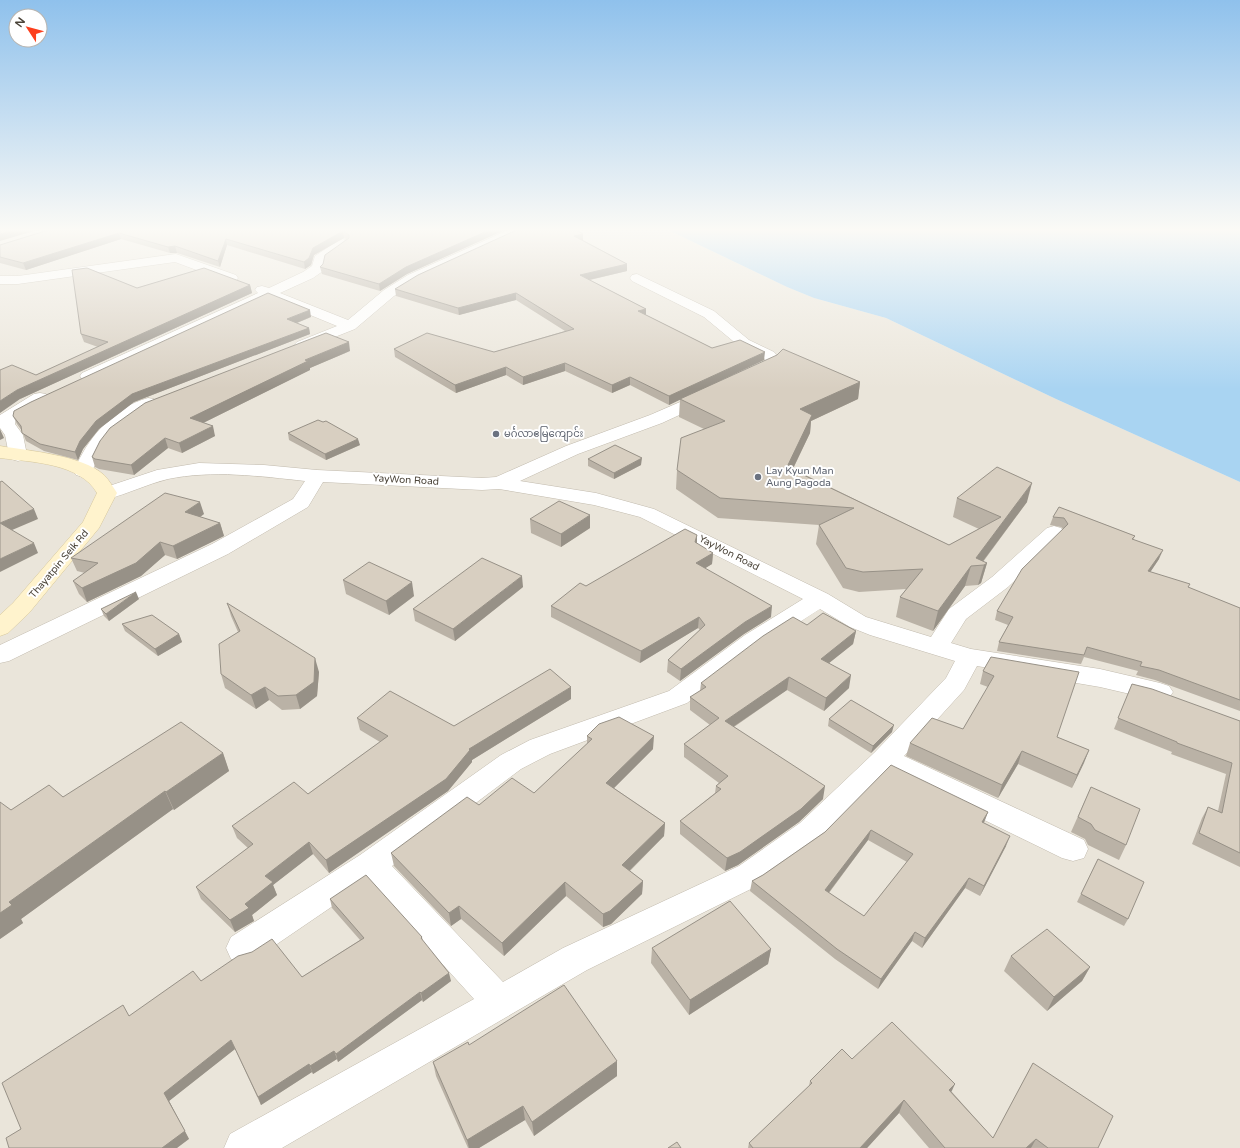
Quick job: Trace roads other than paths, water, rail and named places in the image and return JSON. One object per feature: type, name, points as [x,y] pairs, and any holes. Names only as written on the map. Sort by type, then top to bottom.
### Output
[{"type":"street","points":[[240,282],[350,326]]},
{"type":"street","points":[[78,381],[293,282]]},
{"type":"street","points":[[290,350],[350,326],[389,293],[407,282]]},
{"type":"street","points":[[644,282],[709,314],[744,343],[768,355],[774,362],[769,367],[741,380]]},
{"type":"street","points":[[499,483],[572,450],[656,419],[720,390]]},
{"type":"street","points":[[18,455],[14,435],[6,424],[8,416],[27,404],[56,391]]},
{"type":"street","points":[[83,471],[98,441],[113,425],[141,406],[164,397]]},
{"type":"street","points":[[0,452],[52,461],[83,471],[97,478],[107,493]]},
{"type":"street","name":"YayWon Road","points":[[107,493],[164,474],[199,469],[264,470],[317,476],[482,484],[499,483],[596,499],[648,514],[672,524],[820,599],[858,622],[871,627],[970,657],[1100,678],[1154,690],[1176,698]]},
{"type":"street","points":[[0,655],[227,546],[300,503],[317,476]]},
{"type":"street","name":"Thayatpin Seik Rd","points":[[0,628],[21,608],[92,524],[107,493]]},
{"type":"street","points":[[937,647],[958,614],[1000,582],[1054,532]]},
{"type":"street","points":[[243,948],[371,864],[511,762],[540,747],[678,696],[697,684],[759,637],[820,599]]},
{"type":"street","points":[[244,1148],[575,959],[750,875],[811,832],[884,759],[955,684],[970,657]]},
{"type":"street","points":[[884,759],[1073,849]]},
{"type":"street","points":[[371,864],[500,1003]]},
{"type":"water","points":[[776,282],[1240,282],[1240,482],[1056,399],[886,318],[814,298]]},
{"type":"place","name":"မင်္ဂလာဧမြကျောင်း","points":[[496,434]]},
{"type":"place","name":"Lay Kyun Man Aung Pagoda","points":[[758,477]]}]
